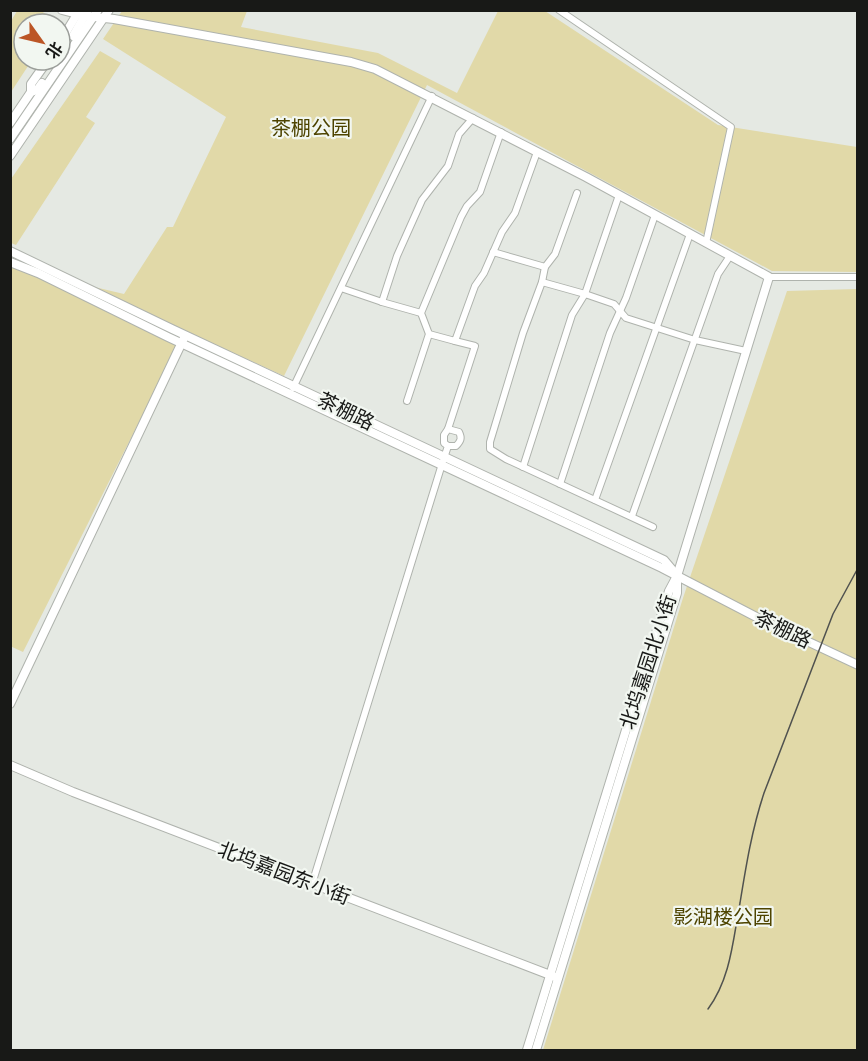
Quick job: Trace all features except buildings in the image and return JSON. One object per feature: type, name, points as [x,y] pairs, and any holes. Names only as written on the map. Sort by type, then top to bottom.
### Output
[{"type":"street","points":[[62,10],[90,13],[351,62],[375,69],[501,132],[769,277],[858,277]]},
{"type":"street","points":[[559,10],[731,127],[706,243]]},
{"type":"street","points":[[72,30],[90,13]]},
{"type":"street","points":[[72,39],[90,13]]},
{"type":"street","points":[[10,139],[90,13]]},
{"type":"street","points":[[10,156],[90,13]]},
{"type":"street","points":[[10,123],[41,72]]},
{"type":"street","points":[[32,88],[37,90],[49,72]]},
{"type":"street","points":[[292,390],[432,96]]},
{"type":"street","points":[[382,302],[397,256],[422,200],[448,165],[459,134],[472,118]]},
{"type":"street","points":[[407,401],[429,334],[421,314],[461,217],[467,206],[480,192],[501,132]]},
{"type":"street","points":[[455,341],[475,286],[484,273],[502,232],[514,213],[537,152]]},
{"type":"street","points":[[577,193],[555,254],[545,267],[490,442],[490,449],[523,467],[653,527]]},
{"type":"street","points":[[523,467],[572,315],[585,294],[619,195]]},
{"type":"street","points":[[560,484],[610,333],[626,298],[655,215]]},
{"type":"street","points":[[595,500],[690,234]]},
{"type":"street","name":"茶棚路","points":[[10,251],[183,339]]},
{"type":"street","points":[[493,252],[545,267]]},
{"type":"street","points":[[632,516],[718,274],[730,256]]},
{"type":"street","name":"茶棚路","points":[[10,262],[664,560],[677,576],[764,621],[858,665]]},
{"type":"street","name":"北坞嘉园北小街","points":[[536,1050],[555,977],[677,593],[677,576],[769,277]]},
{"type":"street","points":[[542,282],[614,304],[626,318],[695,340],[746,351]]},
{"type":"street","points":[[341,288],[421,314]]},
{"type":"street","points":[[312,884],[443,461],[447,446],[443,439],[475,346],[429,334]]},
{"type":"street","points":[[10,704],[14,690],[183,339]]},
{"type":"street","points":[[447,446],[456,446],[460,443],[461,437],[459,432],[448,429]]},
{"type":"street","name":"北坞嘉园东小街","points":[[10,765],[73,792],[555,977]]},
{"type":"street","name":"北坞嘉园北小街","points":[[527,1050],[555,977]]},
{"type":"green space","points":[[41,11],[43,12],[16,12]]},
{"type":"green space","name":"茶棚公园","points":[[122,11],[247,11],[241,27],[378,53],[457,93],[498,11],[545,11],[718,125],[857,147],[857,272],[772,271],[427,85],[284,376],[185,331],[23,652],[10,646],[10,267],[124,294],[167,227],[173,227],[226,117],[103,39]]},
{"type":"green space","points":[[12,19],[12,72],[24,72],[11,92]]},
{"type":"green space","points":[[100,51],[121,63],[86,117],[95,123],[16,245],[11,243],[11,179]]},
{"type":"green space","name":"影湖楼公园","points":[[857,289],[857,1050],[543,1050],[683,598],[787,291]]},
{"type":"tram line","points":[[708,1009],[722,984],[730,958],[750,848],[764,793],[833,614],[858,568]]}]
